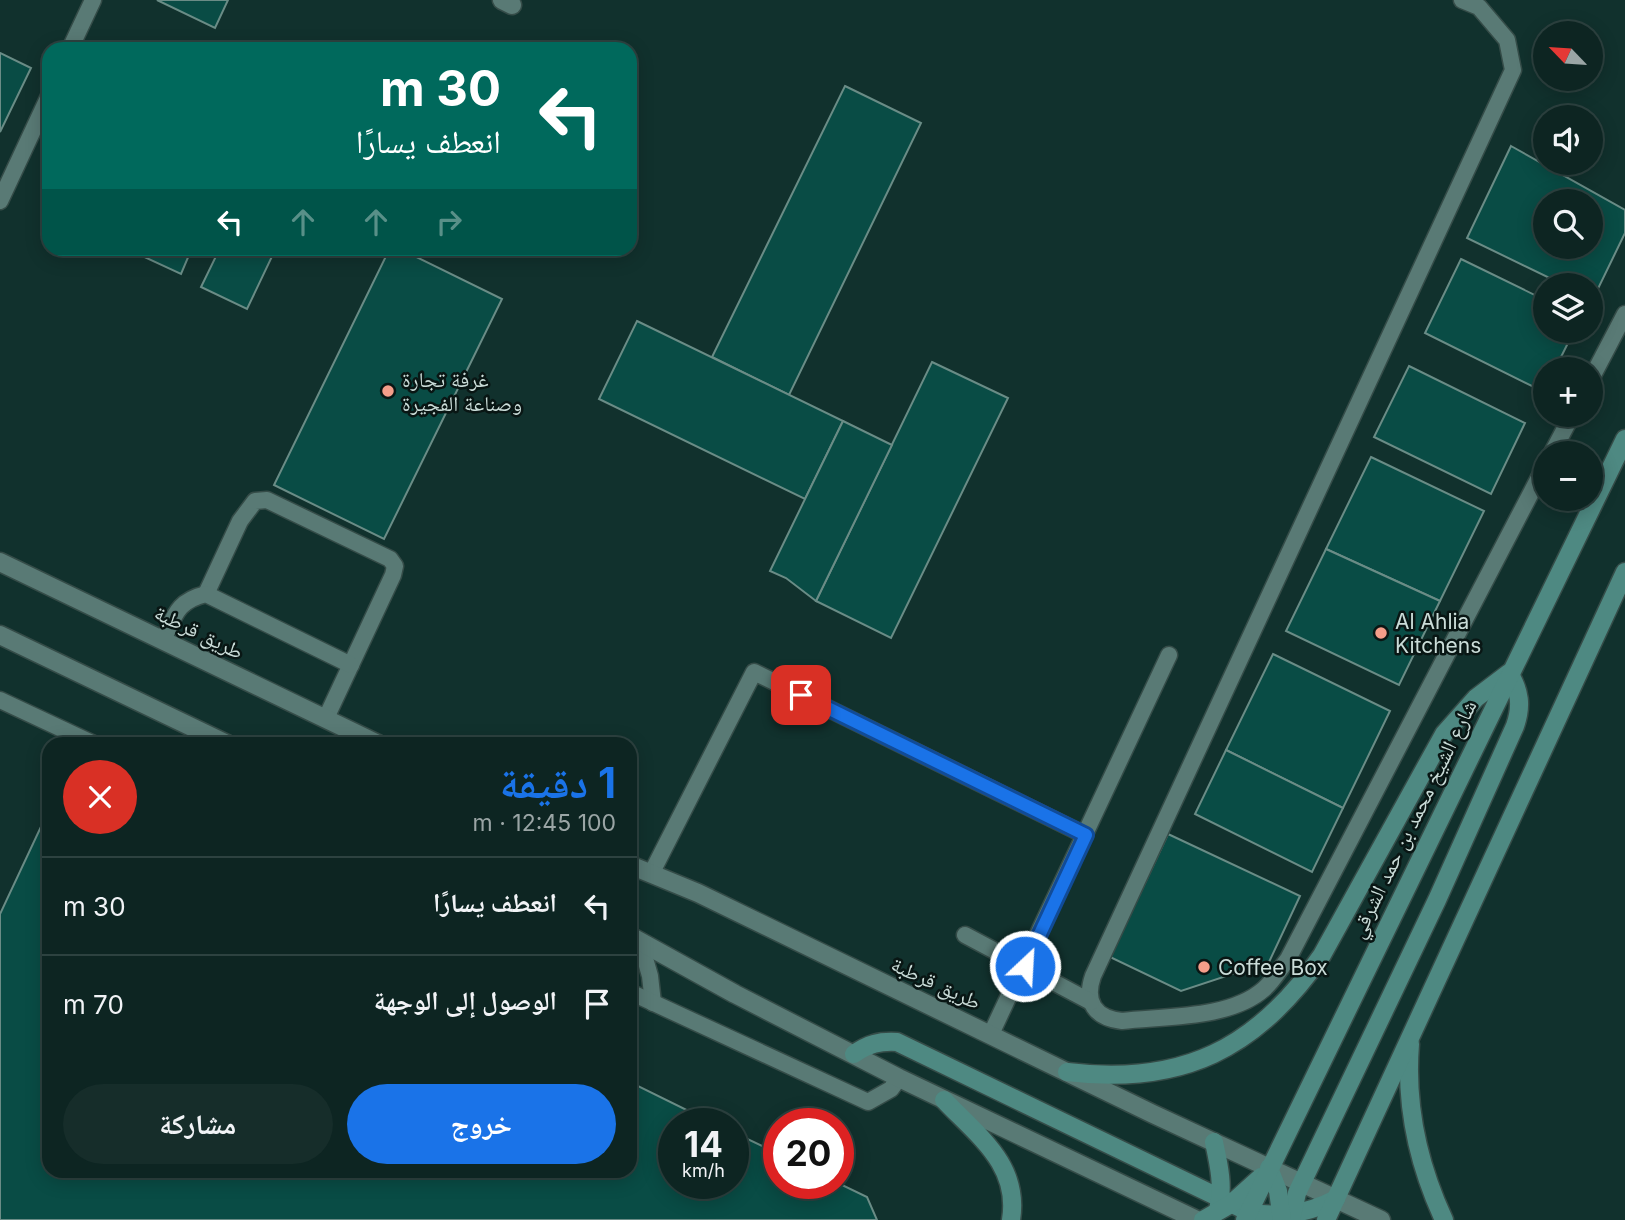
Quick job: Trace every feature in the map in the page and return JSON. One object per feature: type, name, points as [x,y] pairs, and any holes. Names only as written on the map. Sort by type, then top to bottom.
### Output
[{"type":"main road","name":"شارع الشيخ محمد بن حمد الشرقي","points":[[1247,1216],[1625,439]]},
{"type":"main road","points":[[1326,1220],[1625,572]]},
{"type":"main road","points":[[1067,1072],[1102,1077],[1138,1076],[1173,1069],[1241,1040],[1273,1016],[1300,987],[1322,955],[1444,734],[1476,698],[1509,673],[1519,693],[1519,715],[1515,726],[1437,900],[1286,1217]]},
{"type":"main road","points":[[1411,1033],[1409,1085],[1413,1126],[1431,1191],[1444,1220]]},
{"type":"main road","points":[[854,1054],[874,1043],[897,1042],[1132,1154],[1217,1211],[1247,1216],[1286,1217],[1336,1199]]},
{"type":"main road","points":[[944,1100],[995,1154],[1006,1170],[1012,1187],[1011,1220]]},
{"type":"main road","points":[[1214,1142],[1221,1174],[1217,1211]]},
{"type":"main road","points":[[1217,1211],[1269,1168],[1286,1217]]},
{"type":"main road","points":[[1314,1220],[1340,1220]]},
{"type":"street","name":"طريق قرطبة","points":[[0,562],[365,737]]},
{"type":"street","points":[[0,635],[212,737]]},
{"type":"street","name":"طريق قرطبة","points":[[637,867],[698,893],[916,1000],[1381,1220]]},
{"type":"street","points":[[637,942],[944,1100],[1197,1220]]},
{"type":"lane","points":[[73,42],[93,0]]},
{"type":"lane","points":[[1462,0],[1479,7],[1507,40],[1513,70],[1093,976],[1089,988],[1091,1002],[1098,1013],[1109,1019],[1122,1021],[1229,1008],[1263,989],[1277,975],[1533,489]]},
{"type":"lane","points":[[0,201],[42,111]]},
{"type":"lane","points":[[1603,357],[1625,314]]},
{"type":"lane","points":[[206,594],[240,521],[255,501],[267,500],[390,559],[395,566],[326,718]]},
{"type":"lane","points":[[163,640],[179,607],[191,597],[206,594],[351,666]]},
{"type":"lane","points":[[991,1034],[1169,655]]},
{"type":"lane","points":[[651,874],[754,672],[1086,835]]},
{"type":"lane","points":[[0,700],[79,737]]},
{"type":"lane","points":[[965,936],[1091,1002]]},
{"type":"lane","points":[[637,948],[650,976],[653,1003]]},
{"type":"lane","points":[[637,995],[867,1102],[891,1089],[900,1078]]},
{"type":"building","points":[[157,0],[228,0],[215,28]]},
{"type":"building","points":[[0,53],[31,68],[0,132]]},
{"type":"building","points":[[845,86],[921,123],[789,395],[712,357]]},
{"type":"building","points":[[1511,146],[1533,158],[1533,175],[1563,175],[1588,189],[1533,189],[1533,259],[1603,259],[1603,198],[1625,210],[1625,233],[1603,278],[1603,273],[1539,273],[1467,238]]},
{"type":"building","points":[[142,256],[189,256],[181,274]]},
{"type":"building","points":[[216,256],[272,256],[247,309],[201,287]]},
{"type":"building","name":"غرفة تجارة وصناعة الفجيرة","points":[[386,256],[414,256],[502,299],[384,539],[274,485]]},
{"type":"building","points":[[1461,259],[1533,294],[1533,343],[1568,343],[1561,357],[1533,357],[1533,387],[1425,333]]},
{"type":"building","points":[[637,321],[843,421],[805,499],[599,399]]},
{"type":"building","points":[[932,362],[1008,398],[891,638],[816,601]]},
{"type":"building","points":[[1409,366],[1525,423],[1491,494],[1374,437]]},
{"type":"building","points":[[843,421],[892,445],[816,601],[786,578],[770,571]]},
{"type":"building","points":[[1371,457],[1484,511],[1440,601],[1326,549]]},
{"type":"building","points":[[1326,549],[1440,601],[1399,685],[1286,631]]},
{"type":"building","points":[[1273,654],[1390,711],[1343,808],[1226,750]]},
{"type":"building","points":[[1226,750],[1343,808],[1312,872],[1195,814]]},
{"type":"building","points":[[42,825],[42,1178],[637,1178],[637,1085],[683,1108],[658,1108],[658,1199],[749,1199],[749,1140],[763,1146],[763,1199],[854,1199],[854,1191],[867,1197],[877,1220],[0,1220],[0,914]]},
{"type":"building","points":[[1168,834],[1300,896],[1269,962],[1181,991],[1110,957]]},
{"type":"place","name":"غرفة تجارة وصناعة الفجيرة","points":[[388,391]]},
{"type":"place","name":"Al Ahlia Kitchens","points":[[1381,633]]},
{"type":"place","name":"Coffee Box","points":[[1204,967]]},
{"type":"route","points":[[801,695],[1086,835],[1025,966]]}]
